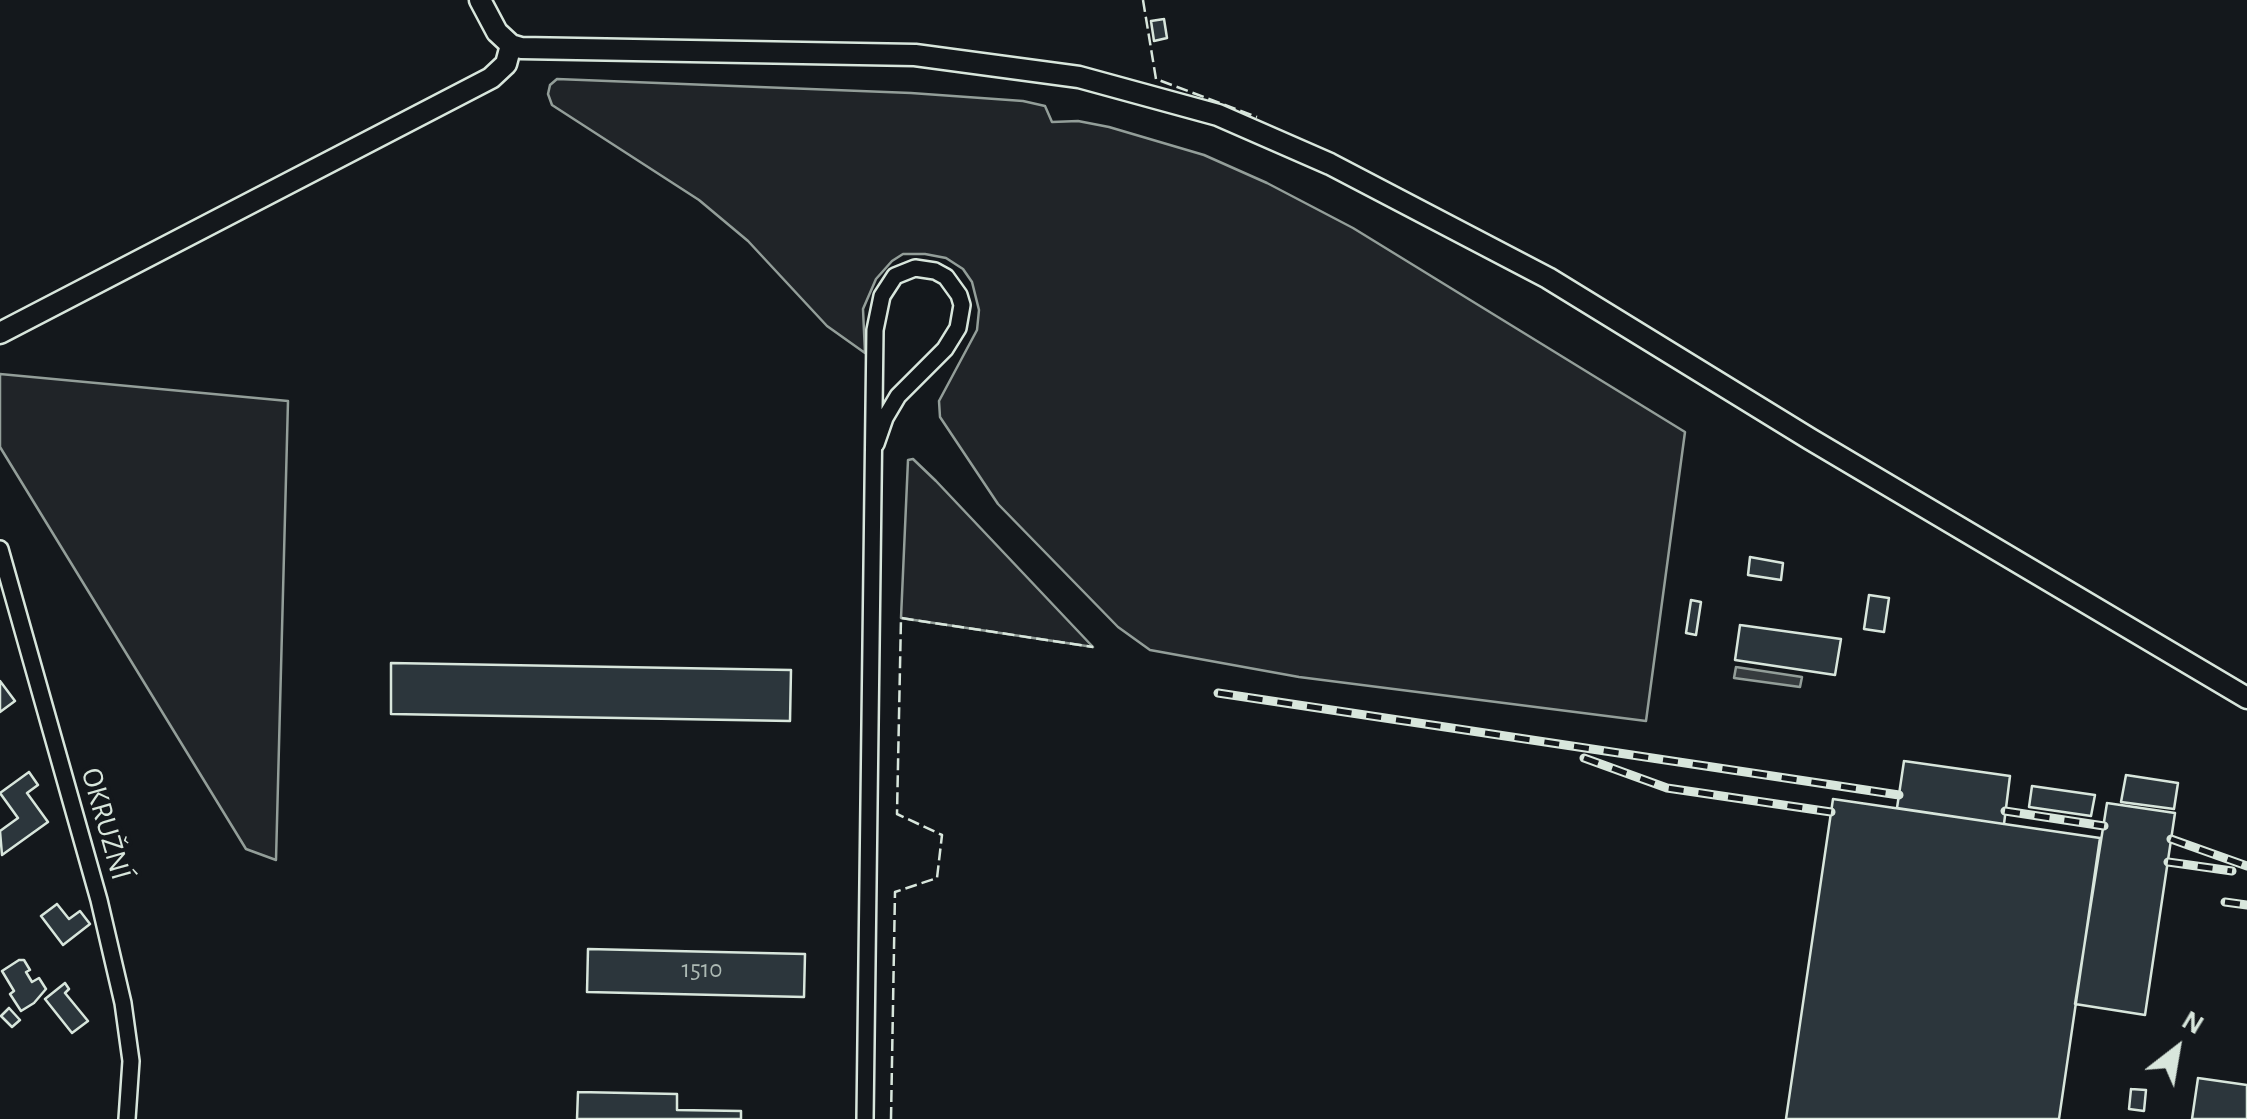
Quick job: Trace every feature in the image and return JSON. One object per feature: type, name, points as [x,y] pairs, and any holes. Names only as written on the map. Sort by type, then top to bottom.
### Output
[{"type":"street","points":[[480,0],[491,24],[511,45],[536,49],[630,47],[915,55],[1079,78],[1218,115],[1319,158],[1548,278],[2247,698]]},
{"type":"street","points":[[0,333],[491,78],[506,64],[511,45]]},
{"type":"street","points":[[866,1119],[875,330],[887,285],[904,271],[935,271],[953,284],[959,295],[962,306],[958,328],[945,348],[898,396],[876,444]]},
{"type":"street","name":"OKRUŽNÍ","points":[[0,549],[99,900],[123,1003],[131,1061],[127,1119]]},
{"type":"street","points":[[0,612],[16,604]]},
{"type":"shaded area","points":[[557,79],[1023,101],[1045,106],[1052,122],[1078,121],[1109,127],[1204,155],[1353,228],[1685,432],[1646,721],[1299,677],[1150,650],[1118,627],[998,504],[940,417],[939,401],[977,330],[979,310],[972,282],[963,269],[946,258],[925,254],[903,254],[892,261],[876,279],[863,309],[865,353],[827,326],[748,241],[699,200],[552,105],[548,94]]},
{"type":"shaded area","points":[[0,374],[288,401],[276,860],[246,849],[0,447]]},
{"type":"shaded area","points":[[913,459],[1093,647],[901,618],[908,460]]},
{"type":"shaded area","points":[[1736,667],[1802,677],[1800,687],[1734,678]]},
{"type":"building","points":[[1164,19],[1167,38],[1154,41],[1151,21]]},
{"type":"building","points":[[1750,557],[1783,563],[1781,580],[1748,575]]},
{"type":"building","points":[[1869,595],[1889,598],[1884,632],[1864,629]]},
{"type":"building","points":[[1691,600],[1701,602],[1696,635],[1686,633]]},
{"type":"building","points":[[1740,625],[1841,639],[1835,675],[1735,660]]},
{"type":"building","points":[[391,663],[791,670],[790,721],[391,714]]},
{"type":"building","points":[[0,681],[15,701],[0,712]]},
{"type":"building","points":[[1904,761],[2010,776],[2004,824],[1897,808]]},
{"type":"building","points":[[29,772],[38,785],[27,793],[48,822],[2,855],[0,831],[18,818],[0,793]]},
{"type":"building","points":[[2126,775],[2178,783],[2174,809],[2121,802]]},
{"type":"building","points":[[2032,786],[2095,795],[2091,816],[2029,807]]},
{"type":"building","points":[[1833,799],[2100,838],[2059,1119],[1786,1119]]},
{"type":"building","points":[[2107,803],[2175,813],[2145,1015],[2075,1004]]},
{"type":"building","points":[[57,904],[69,919],[80,911],[90,924],[63,945],[41,916]]},
{"type":"building","points":[[588,949],[805,954],[804,997],[587,992]]},
{"type":"building","points":[[24,960],[30,970],[26,972],[32,982],[39,978],[46,989],[21,1011],[2,971]]},
{"type":"building","points":[[65,983],[69,989],[65,993],[88,1021],[72,1033],[45,999]]},
{"type":"building","points":[[9,1008],[20,1020],[12,1027],[1,1016]]},
{"type":"building","points":[[2198,1078],[2247,1085],[2247,1119],[2192,1119]]},
{"type":"building","points":[[2131,1089],[2146,1090],[2144,1111],[2129,1109]]},
{"type":"building","points":[[578,1092],[677,1094],[677,1110],[741,1111],[741,1119],[577,1119]]},
{"type":"railway","points":[[1218,693],[1899,795]]},
{"type":"railway","points":[[1584,758],[1667,788],[1831,812]]},
{"type":"railway","points":[[2005,811],[2104,826]]},
{"type":"railway","points":[[2171,839],[2247,866]]},
{"type":"railway","points":[[2168,862],[2232,871]]},
{"type":"railway","points":[[2225,902],[2247,905]]},
{"type":"fence","points":[[1143,0],[1156,79],[1257,117]]},
{"type":"fence","points":[[891,1119],[895,892],[937,878],[942,835],[897,814],[901,618],[1093,647]]}]
